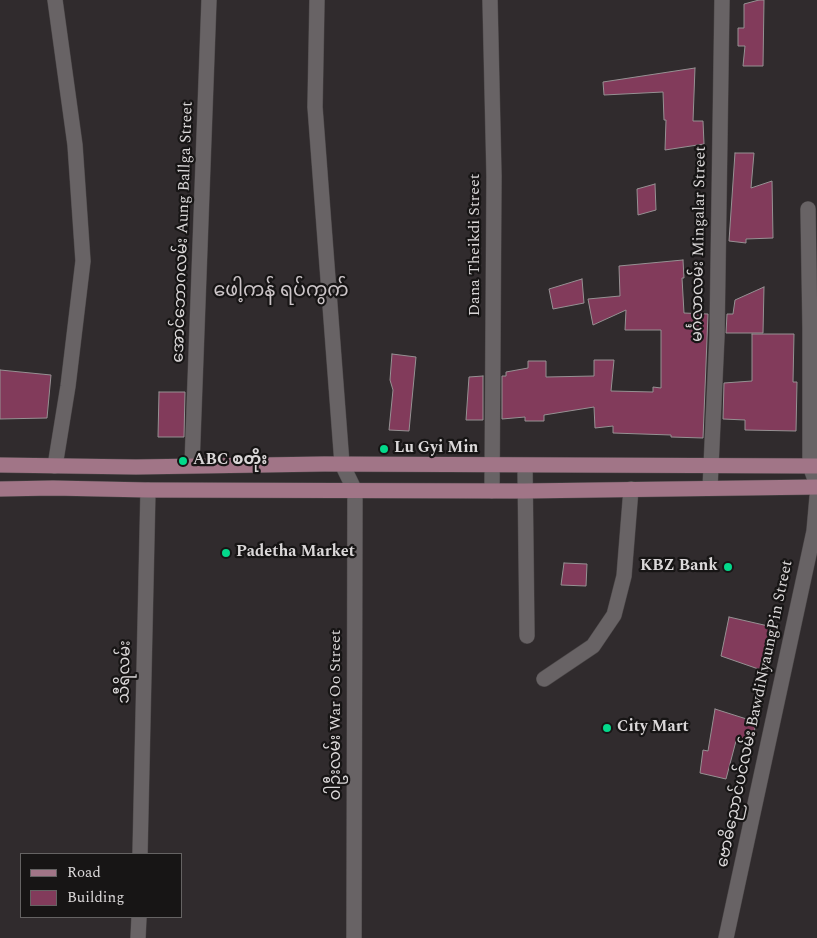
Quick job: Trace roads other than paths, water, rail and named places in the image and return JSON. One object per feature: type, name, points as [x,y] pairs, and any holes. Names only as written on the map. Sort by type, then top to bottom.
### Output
[{"type":"main road","points":[[0,465],[136,467],[342,464],[813,466]]},
{"type":"main road","points":[[631,489],[632,466]]},
{"type":"main road","points":[[0,489],[524,491],[817,486]]},
{"type":"street","points":[[54,0],[75,146],[83,261],[68,386],[55,466]]},
{"type":"street","name":"အောင်ဘောဂလမ်း Aung Ballga Street","points":[[192,465],[209,0]]},
{"type":"street","points":[[317,0],[315,107],[342,464],[355,491]]},
{"type":"street","name":"Dana Theikdi Street","points":[[490,0],[494,176],[492,491]]},
{"type":"street","name":"မင်္ဂလာလမ်း Mingalar Street","points":[[710,488],[717,336],[722,0]]},
{"type":"street","points":[[808,209],[814,329],[813,466],[817,486]]},
{"type":"street","points":[[525,466],[527,636]]},
{"type":"street","points":[[544,679],[593,646],[614,615],[624,576],[631,489]]},
{"type":"street","name":"သီရိလမ်း","points":[[140,853],[148,490]]},
{"type":"street","name":"ဝါဦးလမ်း War Oo Street","points":[[354,938],[355,491]]},
{"type":"street","name":"ဗောဓိညောင်ပင်လမ်း BawdiNyaungPin Street","points":[[726,938],[814,532],[817,498]]},
{"type":"street","points":[[138,938],[139,918]]},
{"type":"place","name":"Lu Gyi Min","points":[[384,449]]},
{"type":"place","name":"ABC စတိုး","points":[[183,461]]},
{"type":"place","name":"Padetha Market","points":[[226,553]]},
{"type":"place","name":"KBZ Bank","points":[[728,567]]},
{"type":"place","name":"City Mart","points":[[607,728]]},
{"type":"district","name":"ဖေါ့ကန် ရပ်ကွက်","points":[[281,292]]}]
